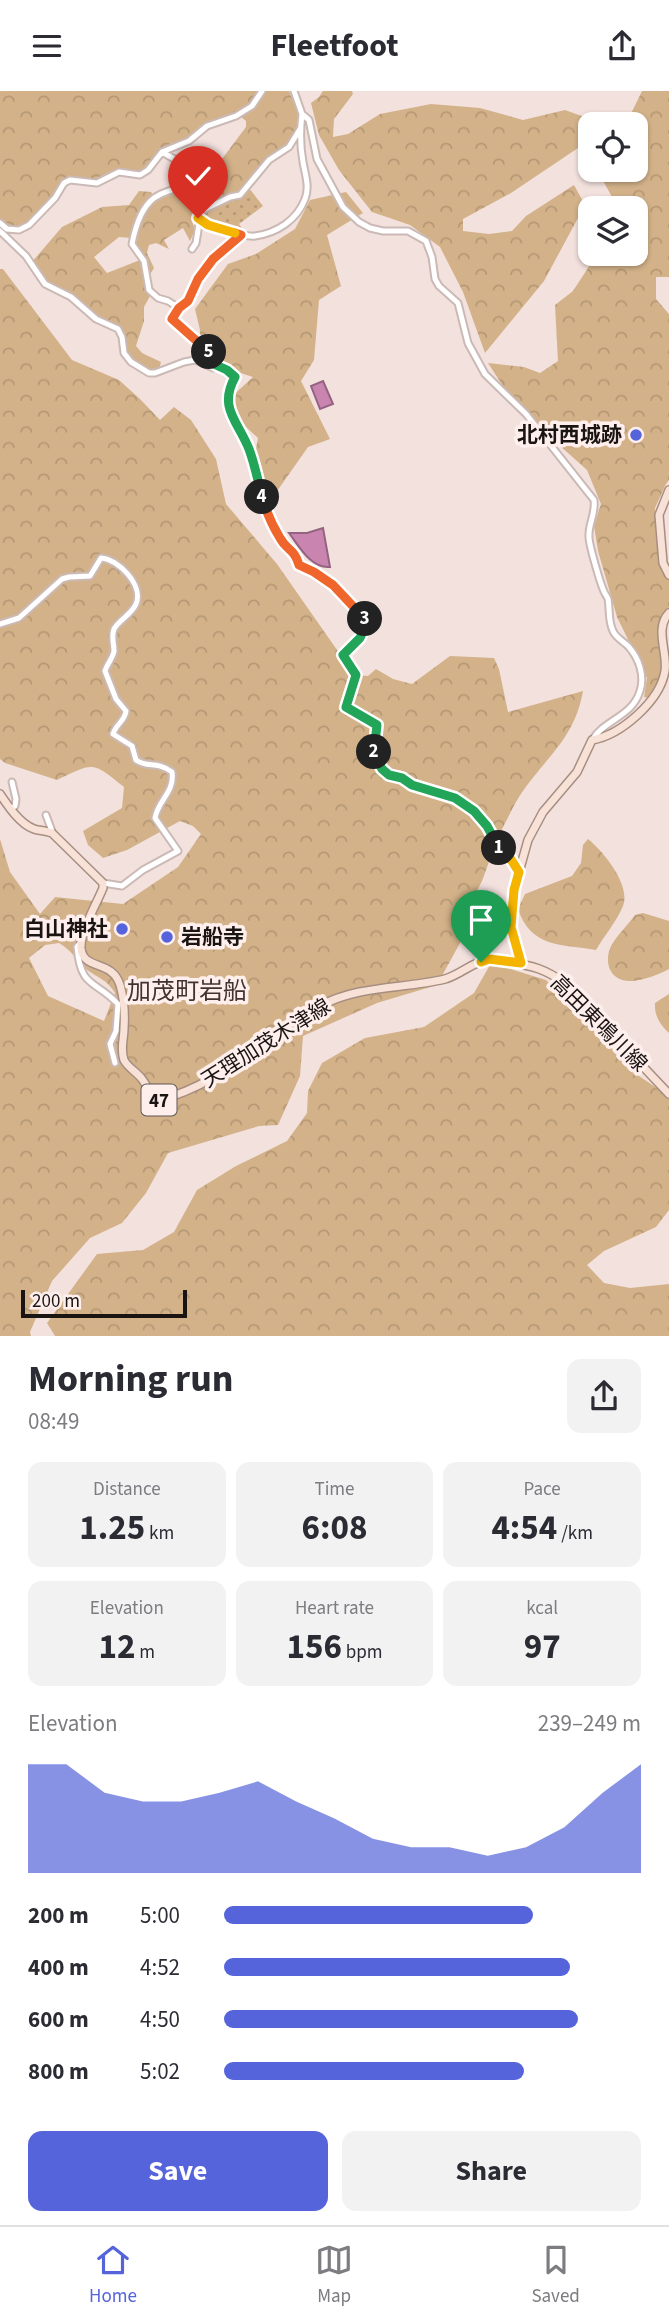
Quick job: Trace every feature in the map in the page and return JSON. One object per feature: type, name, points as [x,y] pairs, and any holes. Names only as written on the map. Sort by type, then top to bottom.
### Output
[{"type":"main road","points":[[669,490],[659,515],[663,563],[669,575]]},
{"type":"main road","points":[[521,963],[511,927],[514,890],[528,840],[543,812],[577,772],[592,740],[604,738],[633,720],[656,691],[665,668],[661,630],[669,613]]},
{"type":"main road","points":[[0,795],[10,809],[33,829],[47,830],[53,834],[103,883],[80,943]]},
{"type":"main road","name":"天理加茂木津線","points":[[80,943],[86,960],[111,970],[117,976],[125,1014],[122,1049],[125,1062],[140,1076],[151,1095],[158,1100],[192,1089],[213,1078],[320,1005],[338,998],[395,985],[446,978],[489,959],[521,963]]},
{"type":"main road","name":"高田東鳴川線","points":[[521,963],[544,969],[564,983],[669,1094]]},
{"type":"street","points":[[0,223],[7,229],[19,230],[37,219],[64,183],[70,180],[97,183],[119,171],[140,175],[148,170],[162,152],[189,141],[214,123],[236,116],[252,106],[262,91]]},
{"type":"street","points":[[198,218],[208,225],[241,235],[255,236],[286,225],[301,208],[307,197],[307,186],[300,129],[302,114],[294,91]]},
{"type":"street","points":[[302,114],[309,120],[317,159],[343,207],[370,228],[408,231],[426,241],[432,257],[435,279],[458,303],[468,343],[485,374],[526,414],[594,500],[589,539],[608,598],[610,622],[613,632],[629,647],[637,660],[642,678],[640,694],[632,707],[625,715],[604,726],[592,740]]},
{"type":"street","points":[[192,249],[196,243],[201,211],[240,195],[269,160],[289,147],[300,129]]},
{"type":"street","points":[[162,152],[176,160],[186,176],[179,187],[149,203],[139,219],[132,244],[144,261],[149,290],[158,298],[179,308]]},
{"type":"street","points":[[0,231],[26,256],[45,284],[71,297],[96,319],[118,329],[124,353],[131,362],[149,373],[195,360],[213,368],[216,365]]},
{"type":"street","points":[[241,235],[213,259],[198,279],[188,301],[172,319],[206,349],[216,365],[235,377],[227,401],[249,449],[267,513],[285,546],[295,553],[299,565],[333,585],[367,622],[360,638],[343,655],[356,675],[346,707],[377,725],[374,752],[382,769],[412,785],[444,793],[464,803],[480,817],[497,846],[510,858],[519,872]]},
{"type":"street","points":[[0,624],[19,618],[62,579],[90,576],[100,558],[110,560],[134,580],[136,605],[115,627],[112,637],[114,651],[105,671],[116,699],[126,711],[113,734],[132,746],[136,760],[141,764],[158,764],[172,772],[173,782],[168,795],[156,811],[155,818],[178,851],[122,886],[103,883]]},
{"type":"street","points":[[10,809],[15,806],[16,799],[12,782]]},
{"type":"street","points":[[46,815],[53,834]]},
{"type":"street","points":[[80,943],[77,947],[78,961],[85,978],[118,1004],[116,1031],[110,1044],[115,1063]]},
{"type":"green space","points":[[0,91],[259,91],[252,102],[235,113],[205,124],[186,140],[157,153],[141,172],[123,169],[114,170],[93,180],[63,180],[35,217],[11,228],[0,221]]},
{"type":"green space","points":[[264,91],[289,91],[299,115],[297,128],[290,141],[264,162],[240,192],[200,207],[191,218],[195,230],[190,241],[183,228],[164,240],[169,249],[156,243],[149,245],[147,253],[154,268],[149,276],[135,244],[137,228],[146,209],[157,199],[174,194],[185,178],[219,163],[246,127],[246,121],[240,116]]},
{"type":"green space","points":[[323,91],[352,91],[353,94],[334,119],[333,137],[348,134],[380,114],[431,104],[480,108],[523,120],[565,110],[578,115],[578,148],[511,193],[463,219],[463,231],[489,234],[512,231],[526,216],[574,185],[580,196],[578,218],[544,281],[485,353],[463,292],[440,247],[410,225],[372,212],[339,170],[319,135],[311,103]]},
{"type":"green space","points":[[642,91],[669,91],[669,277],[656,277],[656,299],[669,314],[669,480],[655,508],[660,561],[669,579],[669,609],[663,616],[659,630],[661,671],[648,698],[644,697],[647,678],[617,617],[598,551],[594,526],[601,504],[587,470],[540,428],[508,394],[488,363],[524,367],[540,373],[558,361],[555,305],[573,291],[589,266],[648,266],[648,196],[611,196],[604,182],[648,182],[648,112],[632,112]]},
{"type":"green space","points":[[249,188],[263,206],[239,224],[247,235],[211,224],[201,218],[200,213],[228,199],[239,197]]},
{"type":"green space","points":[[139,191],[151,192],[153,195],[138,215],[131,238],[119,237],[94,257],[107,273],[140,260],[150,296],[144,307],[144,321],[136,346],[142,353],[161,362],[159,370],[152,372],[129,355],[120,328],[97,317],[74,296],[44,279],[32,262],[62,227],[102,207],[129,205]]},
{"type":"green space","points":[[346,192],[363,213],[327,235],[341,286],[319,300],[314,360],[301,381],[330,439],[308,447],[275,494],[272,512],[259,490],[255,454],[258,438],[234,416],[228,400],[253,377],[231,370],[200,353],[200,330],[195,309],[228,264],[256,254],[295,229],[310,200]]},
{"type":"green space","points":[[0,269],[3,269],[72,360],[119,380],[160,420],[174,407],[191,420],[216,459],[226,504],[277,564],[351,670],[343,707],[347,713],[374,726],[375,736],[371,751],[382,774],[454,800],[477,820],[494,848],[469,907],[460,943],[437,985],[377,1003],[303,1036],[300,1076],[278,1125],[259,1126],[168,1153],[146,1193],[122,1223],[90,1238],[52,1281],[30,1332],[31,1336],[0,1336],[0,839],[10,872],[40,914],[55,897],[123,904],[178,867],[201,834],[193,826],[180,821],[127,850],[103,858],[88,845],[83,831],[122,808],[124,787],[105,772],[92,767],[57,780],[0,759]],"holes":[[[59,943],[115,993],[104,1021],[48,996],[29,958],[45,945]]]},
{"type":"green space","points":[[450,656],[494,658],[508,712],[583,691],[568,733],[521,794],[498,836],[494,837],[481,817],[457,795],[424,786],[386,770],[377,750],[380,736],[378,724],[374,719],[348,706],[358,675],[368,676],[376,669],[393,679],[412,684]]},
{"type":"green space","points":[[588,839],[614,869],[620,879],[624,898],[620,912],[596,950],[559,945],[539,938],[524,922],[518,909],[525,894],[572,876],[581,863],[583,845]]},
{"type":"green space","points":[[643,913],[669,921],[669,969],[645,979],[624,981],[610,971],[609,953],[613,942],[635,915]]},
{"type":"green space","points":[[491,963],[546,980],[639,1076],[669,1096],[669,1210],[656,1227],[604,1251],[587,1265],[604,1283],[630,1288],[669,1284],[669,1336],[55,1336],[47,1323],[97,1254],[143,1250],[174,1232],[197,1190],[236,1166],[287,1141],[307,1113],[308,1091],[322,1063],[365,1038],[424,1027],[474,993]]},
{"type":"green space","points":[[669,994],[669,1033],[658,1019],[655,1003]]},
{"type":"shaded area","points":[[323,381],[333,404],[320,409],[311,386]]},
{"type":"shaded area","points":[[323,528],[330,567],[323,567],[311,561],[289,533],[307,533]]},
{"type":"place","name":"北村西城跡","points":[[636,435]]},
{"type":"place","name":"白山神社","points":[[122,929]]},
{"type":"place","name":"岩船寺","points":[[167,937]]},
{"type":"district","name":"加茂町岩船","points":[[187,991]]},
{"type":"route","points":[[198,218],[208,225],[241,235],[213,259],[198,279],[188,301],[172,319],[206,349],[216,361],[216,365],[235,377],[227,401],[249,449],[267,513],[285,546],[295,553],[299,565],[333,585],[367,622],[360,638],[343,655],[356,675],[346,707],[377,725],[374,752],[382,769],[412,785],[444,793],[464,803],[480,817],[497,846],[510,858],[519,872],[514,890],[511,927],[521,963],[489,959],[481,962]]}]
